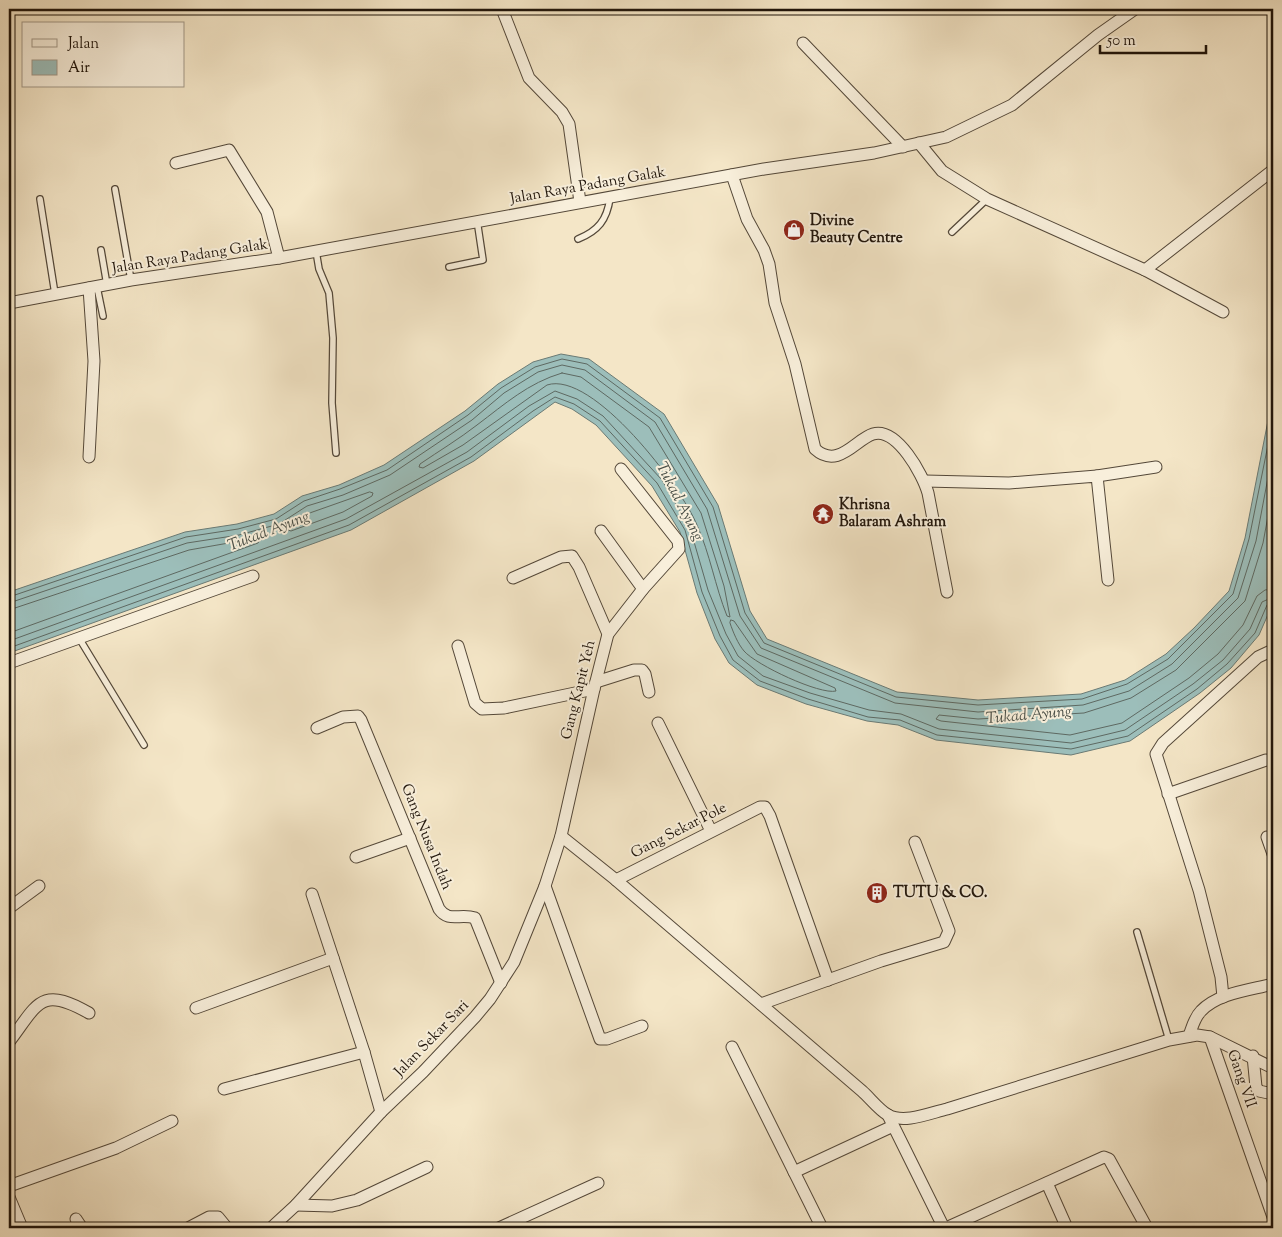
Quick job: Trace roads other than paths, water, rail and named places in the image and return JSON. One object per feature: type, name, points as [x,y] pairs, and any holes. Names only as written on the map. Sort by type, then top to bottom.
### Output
[{"type":"street","points":[[502,9],[529,78],[562,112],[569,124],[580,202]]},
{"type":"street","name":"Jalan Raya Padang Galak","points":[[9,303],[131,280],[279,258],[477,220],[903,147],[946,137],[1012,105],[1098,35],[1135,9]]},
{"type":"street","points":[[803,43],[903,147]]},
{"type":"street","points":[[919,143],[942,171],[987,199],[1145,270],[1223,312]]},
{"type":"street","points":[[176,163],[229,150],[267,212],[279,258]]},
{"type":"street","points":[[1145,270],[1273,170]]},
{"type":"street","points":[[732,175],[746,219],[764,250],[769,264],[775,303],[795,364],[815,450],[820,454],[835,455],[854,448],[869,436],[880,433],[891,438],[910,456],[925,482],[934,514],[947,592]]},
{"type":"street","points":[[89,457],[98,286]]},
{"type":"street","points":[[925,482],[1009,483],[1097,476],[1156,467]]},
{"type":"street","name":"Gang Kapit Yeh","points":[[561,836],[608,634],[643,589],[677,554],[679,545],[621,468]]},
{"type":"street","points":[[1097,476],[1108,580]]},
{"type":"street","points":[[601,531],[643,589]]},
{"type":"street","points":[[513,578],[553,560],[572,556],[579,567],[608,634]]},
{"type":"street","points":[[9,662],[253,576]]},
{"type":"street","points":[[458,646],[475,703],[482,709],[504,708],[595,686],[634,670],[642,670],[645,674],[649,692]]},
{"type":"street","points":[[1223,998],[1221,977],[1199,890],[1157,761],[1158,750],[1258,657],[1273,650]]},
{"type":"street","name":"Gang Nusa Indah","points":[[318,728],[343,717],[358,716],[366,728],[439,909],[443,915],[449,918],[474,918],[501,983]]},
{"type":"street","points":[[658,723],[711,831]]},
{"type":"street","points":[[1168,794],[1266,760]]},
{"type":"street","name":"Gang Sekar Pole","points":[[616,880],[711,831],[765,807],[770,816],[828,980]]},
{"type":"street","points":[[561,836],[616,880],[761,1004],[890,1120],[945,1228],[1106,1157],[1147,1228]]},
{"type":"street","name":"Jalan Sekar Sari","points":[[270,1228],[296,1205],[381,1112],[423,1072],[475,1017],[501,983],[514,962],[545,886],[561,836]]},
{"type":"street","points":[[1267,837],[1273,854]]},
{"type":"street","points":[[356,857],[410,838]]},
{"type":"street","points":[[761,1004],[944,942],[948,937],[949,931],[914,842]]},
{"type":"street","points":[[9,908],[39,886]]},
{"type":"street","points":[[545,886],[600,1039],[607,1039],[642,1026]]},
{"type":"street","points":[[312,894],[364,1052],[381,1112]]},
{"type":"street","points":[[196,1008],[333,958]]},
{"type":"street","points":[[1189,1036],[1200,1012],[1223,998],[1273,984]]},
{"type":"street","points":[[9,1042],[38,1004],[47,1000],[67,1001],[89,1013]]},
{"type":"street","points":[[794,1172],[890,1120],[947,1109],[1169,1040],[1189,1036],[1210,1037],[1253,1056],[1273,1068]]},
{"type":"street","name":"Gang VII","points":[[1210,1037],[1273,1217]]},
{"type":"street","points":[[732,1047],[822,1228]]},
{"type":"street","points":[[224,1089],[364,1052]]},
{"type":"street","points":[[1253,1056],[1258,1091],[1273,1094]]},
{"type":"street","points":[[9,1186],[116,1148],[172,1121]]},
{"type":"street","points":[[296,1205],[332,1206],[357,1200],[428,1167]]},
{"type":"street","points":[[499,1228],[598,1183]]},
{"type":"street","points":[[1047,1183],[1067,1228]]},
{"type":"street","points":[[10,1203],[22,1228]]},
{"type":"street","points":[[188,1228],[205,1218],[213,1216],[218,1217],[227,1228]]},
{"type":"lane","points":[[115,189],[131,280]]},
{"type":"lane","points":[[578,239],[596,231],[601,225],[608,214],[610,198]]},
{"type":"lane","points":[[40,199],[55,294]]},
{"type":"lane","points":[[952,232],[987,199]]},
{"type":"lane","points":[[449,267],[483,260],[477,220]]},
{"type":"lane","points":[[101,250],[98,286],[103,316]]},
{"type":"lane","points":[[316,251],[319,269],[328,293],[333,338],[332,388],[336,452]]},
{"type":"lane","points":[[79,638],[144,746]]},
{"type":"lane","points":[[1137,932],[1169,1040]]},
{"type":"water","name":"Tukad Ayung","points":[[561,354],[589,359],[664,414],[718,505],[750,611],[767,639],[897,692],[978,700],[1081,694],[1125,680],[1166,654],[1229,591],[1245,538],[1273,395],[1273,603],[1259,635],[1231,668],[1200,693],[1130,741],[1071,755],[936,740],[898,725],[867,721],[806,704],[757,685],[729,663],[715,639],[697,593],[680,532],[652,486],[596,425],[572,409],[555,402],[474,461],[351,530],[9,653],[9,592],[185,532],[237,524],[274,514],[302,496],[339,485],[384,465],[465,411],[498,384],[533,362]]},
{"type":"place","name":"Divine Beauty Centre","points":[[794,230]]},
{"type":"place","name":"Khrisna Balaram Ashram","points":[[823,514]]},
{"type":"place","name":"TUTU & CO.","points":[[877,893]]}]
